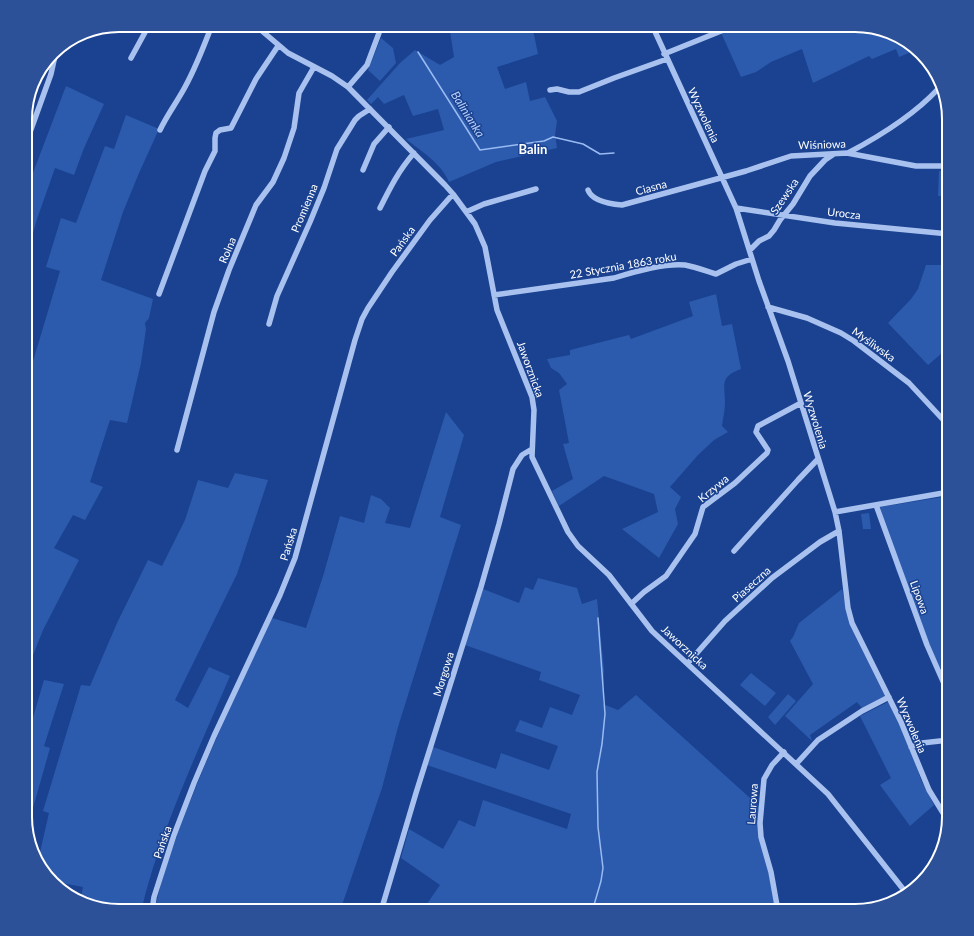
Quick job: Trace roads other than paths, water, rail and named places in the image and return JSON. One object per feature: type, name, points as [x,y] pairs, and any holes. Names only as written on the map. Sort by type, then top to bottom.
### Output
[{"type":"street","points":[[131,58],[145,32]]},
{"type":"street","points":[[160,130],[166,117],[178,101],[192,74],[209,32]]},
{"type":"street","name":"Jaworznicka","points":[[262,32],[278,46],[298,59],[332,76],[348,87],[389,127],[453,194],[479,232],[485,248],[500,317],[532,397],[534,410],[532,457],[568,532],[578,546],[609,575],[652,631],[797,763]]},
{"type":"street","points":[[348,87],[367,65],[379,32]]},
{"type":"street","name":"Wyzwolenia","points":[[655,32],[736,208],[768,307],[788,361],[835,512],[839,531],[850,617],[855,632],[889,697],[929,790],[942,812]]},
{"type":"street","points":[[550,90],[557,88],[569,92],[579,92],[720,32]]},
{"type":"street","points":[[159,294],[205,171],[215,151],[216,133],[220,130],[231,128],[256,79],[278,46]]},
{"type":"street","points":[[32,127],[51,74],[54,62]]},
{"type":"street","name":"Rolna","points":[[177,450],[214,312],[229,270],[256,205],[273,182],[284,158],[294,128],[299,93],[314,67]]},
{"type":"street","points":[[847,153],[905,118],[927,101],[937,90]]},
{"type":"street","name":"Promienna","points":[[269,324],[277,296],[310,222],[337,149],[355,120],[370,109]]},
{"type":"street","points":[[363,170],[374,144],[389,127]]},
{"type":"street","points":[[380,208],[392,182],[404,164],[414,153]]},
{"type":"street","name":"Wiśniowa","points":[[722,177],[746,171],[791,156],[836,153],[847,153],[916,166],[942,166]]},
{"type":"street","name":"Szewska","points":[[750,250],[759,240],[769,236],[793,204],[810,176],[825,160],[836,153]]},
{"type":"street","name":"Ciasna","points":[[588,190],[592,197],[622,205],[722,177]]},
{"type":"street","points":[[466,212],[484,204],[536,189]]},
{"type":"street","name":"Pańska","points":[[153,904],[174,835],[194,783],[214,736],[280,595],[295,558],[352,347],[362,319],[396,266],[430,220],[453,194]]},
{"type":"street","name":"Urocza","points":[[736,208],[835,223],[942,233]]},
{"type":"street","name":"22 Stycznia 1863 roku","points":[[494,295],[614,278],[671,265],[692,266],[716,274],[736,264],[752,259]]},
{"type":"street","name":"Myśliwska","points":[[768,307],[807,318],[841,333],[854,341],[909,383],[942,418]]},
{"type":"street","name":"Krzywa","points":[[631,604],[644,592],[666,576],[695,534],[703,507],[735,483],[767,453],[768,450],[756,432],[758,426],[801,403]]},
{"type":"street","name":"Morgowa","points":[[383,904],[416,793],[481,588],[513,469],[522,455],[532,449]]},
{"type":"street","points":[[734,551],[818,459]]},
{"type":"street","points":[[835,512],[942,493]]},
{"type":"street","name":"Lipowa","points":[[876,505],[927,645],[942,679]]},
{"type":"street","name":"Piaseczna","points":[[688,664],[724,621],[772,578],[820,542],[839,531]]},
{"type":"street","points":[[889,697],[862,711],[818,740],[797,763],[838,805],[902,889]]},
{"type":"street","points":[[911,746],[942,741]]},
{"type":"street","name":"Laurowa","points":[[777,904],[771,872],[761,837],[760,823],[764,779],[772,766],[784,752]]},
{"type":"waterway","name":"Balinianka","points":[[418,52],[480,150],[544,141],[553,137],[583,144],[600,154],[614,153]]},
{"type":"waterway","points":[[594,904],[603,868],[598,827],[597,772],[605,714],[598,618]]},
{"type":"district","name":"Balin","points":[[533,149]]}]
